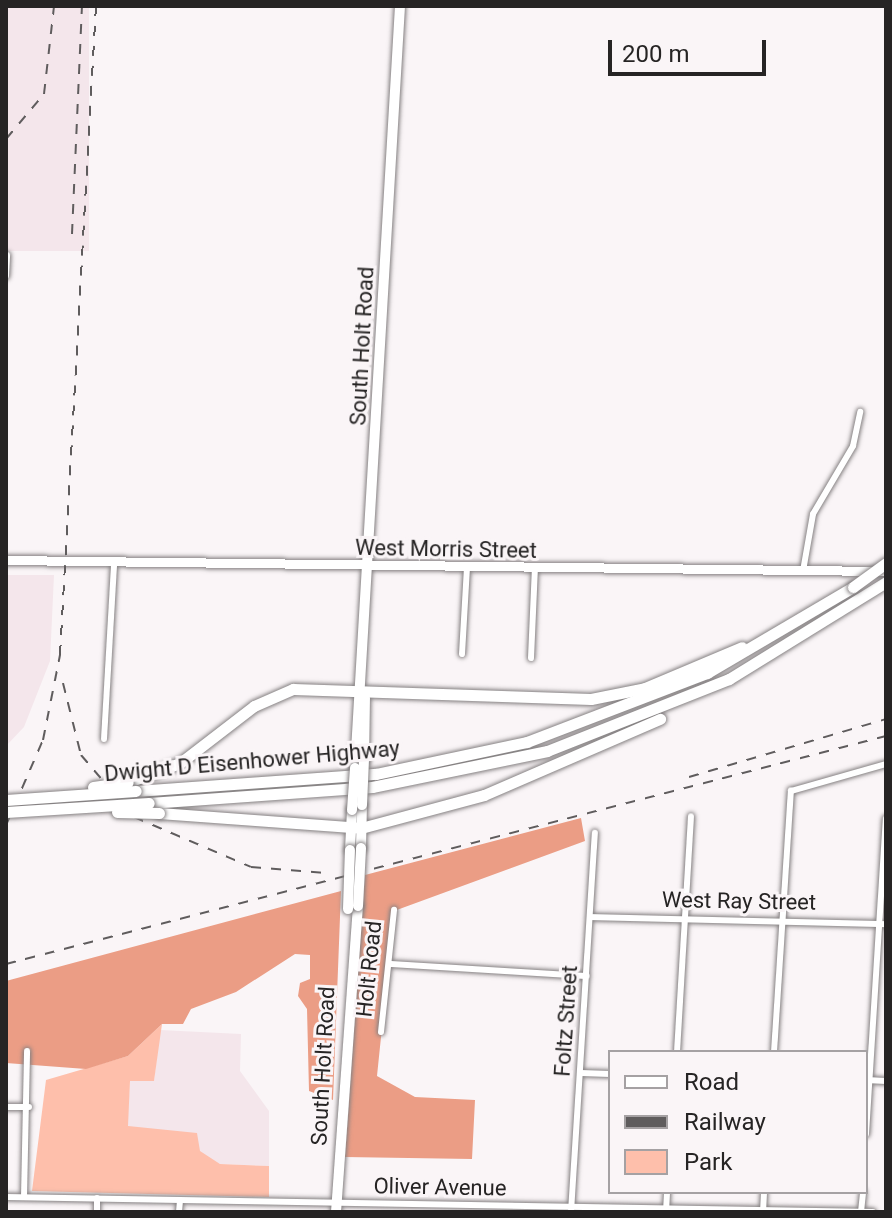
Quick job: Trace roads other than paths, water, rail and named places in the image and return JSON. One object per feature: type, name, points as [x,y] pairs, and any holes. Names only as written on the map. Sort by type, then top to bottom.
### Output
[{"type":"highway","name":"Dwight D Eisenhower Highway","points":[[132,787],[360,776],[494,751],[650,699],[798,624],[886,563]]},
{"type":"highway","name":"Dwight D Eisenhower Highway","points":[[6,812],[359,789],[474,770],[618,728],[729,679],[883,585]]},
{"type":"highway","points":[[6,800],[132,787],[187,759],[277,694],[363,688],[605,698],[798,624]]},
{"type":"highway","points":[[32,811],[159,813],[356,828],[513,784],[729,679]]},
{"type":"main road","name":"South Holt Road","points":[[336,1207],[400,6]]},
{"type":"main road","name":"West Morris Street","points":[[6,560],[886,571]]},
{"type":"street","points":[[6,276],[7,255]]},
{"type":"street","points":[[803,571],[813,514],[852,448],[860,412]]},
{"type":"street","points":[[104,739],[114,563]]},
{"type":"street","points":[[462,654],[467,567]]},
{"type":"street","points":[[531,658],[535,568]]},
{"type":"street","points":[[774,1050],[791,793],[886,764]]},
{"type":"street","points":[[677,1050],[691,816]]},
{"type":"street","points":[[886,819],[883,924],[868,1080],[886,1081]]},
{"type":"street","name":"Foltz Street","points":[[571,1210],[595,833]]},
{"type":"street","name":"Holt Road","points":[[381,1032],[394,910]]},
{"type":"street","name":"West Ray Street","points":[[591,917],[783,919],[883,924]]},
{"type":"street","points":[[390,964],[587,976]]},
{"type":"street","points":[[24,1197],[29,1107],[27,1051]]},
{"type":"street","points":[[581,1073],[608,1074]]},
{"type":"street","points":[[6,1107],[29,1107]]},
{"type":"street","name":"Oliver Avenue","points":[[6,1197],[262,1202],[336,1207],[873,1212]]},
{"type":"street","points":[[97,1198],[97,1212]]},
{"type":"street","points":[[179,1212],[180,1200]]},
{"type":"street","points":[[262,1202],[262,1212]]},
{"type":"railway","points":[[6,139],[44,94],[54,6]]},
{"type":"railway","points":[[72,234],[82,6]]},
{"type":"railway","points":[[6,825],[43,740],[60,655],[96,6]]},
{"type":"railway","points":[[63,683],[81,755],[134,817],[251,867],[326,873]]},
{"type":"railway","points":[[689,777],[886,719]]},
{"type":"railway","points":[[6,964],[886,736]]}]
